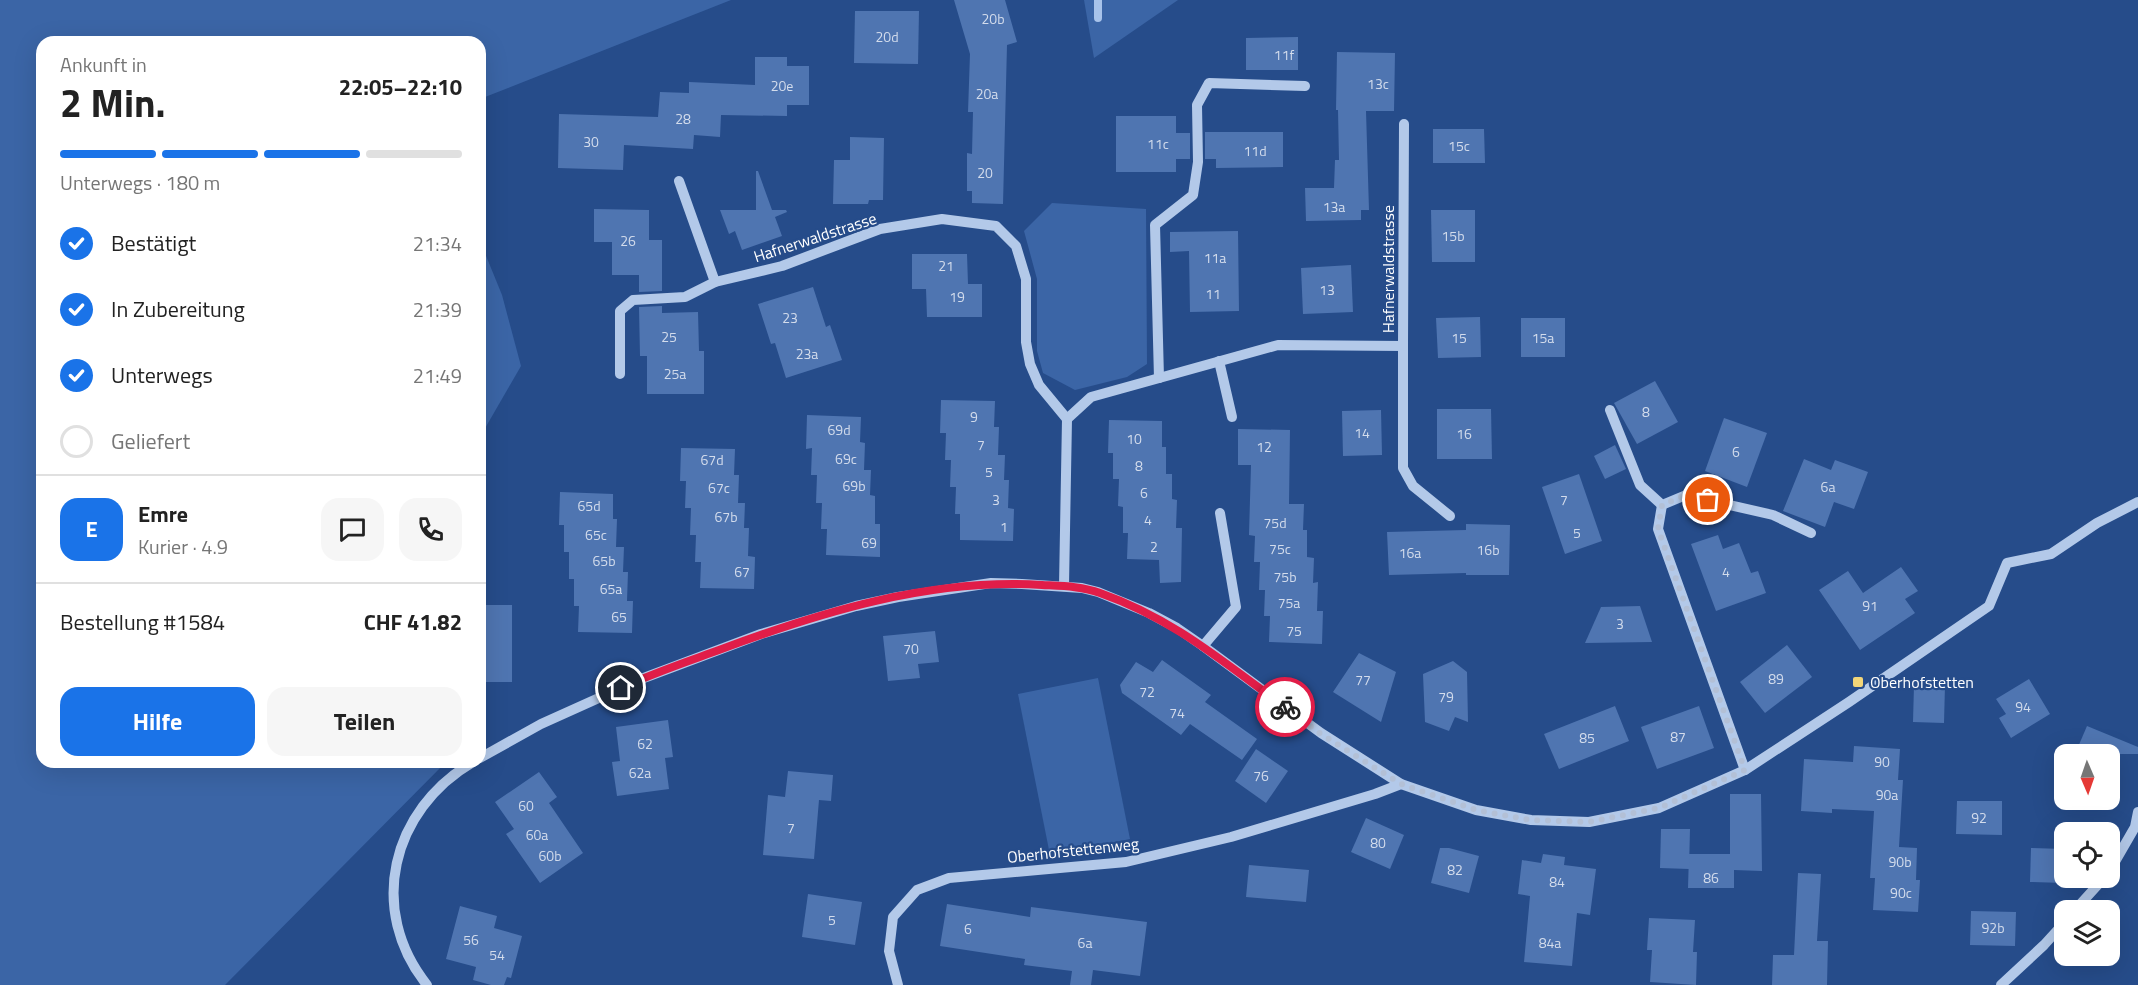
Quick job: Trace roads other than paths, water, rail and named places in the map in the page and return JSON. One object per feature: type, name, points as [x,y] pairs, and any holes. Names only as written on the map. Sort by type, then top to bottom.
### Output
[{"type":"street","points":[[1159,378],[1155,225],[1193,195],[1198,162],[1197,105],[1209,83],[1305,86]]},
{"type":"street","name":"Hafnerwaldstrasse","points":[[620,374],[620,311],[633,300],[685,297],[715,282],[782,267],[880,230],[942,219],[996,226],[1016,246],[1026,279],[1026,342],[1030,364],[1039,385],[1067,419],[1091,397],[1278,345],[1403,346],[1404,124]]},
{"type":"street","points":[[679,180],[715,282]]},
{"type":"street","points":[[1403,346],[1403,468],[1413,486],[1450,516]]},
{"type":"street","points":[[1219,361],[1232,417]]},
{"type":"street","points":[[1610,410],[1640,485],[1662,505]]},
{"type":"street","points":[[1064,586],[1067,419]]},
{"type":"street","points":[[1662,505],[1686,495],[1773,515],[1811,533]]},
{"type":"street","points":[[486,755],[541,724],[641,679],[761,634],[825,615],[941,589],[991,583],[1064,586],[1098,592],[1137,607],[1177,628],[1321,734],[1401,784],[1476,810],[1530,820],[1589,822],[1659,808],[1745,770],[1868,690],[1989,606],[2007,563],[2051,554],[2097,523],[2138,502]]},
{"type":"street","points":[[1662,505],[1658,529],[1745,770]]},
{"type":"street","points":[[1203,646],[1236,607],[1220,513]]},
{"type":"street","points":[[427,985],[405,952],[398,930],[393,909],[392,887],[395,865],[406,835],[421,810],[450,779],[465,768]]},
{"type":"street","name":"Oberhofstettenweg","points":[[898,985],[889,951],[893,917],[917,890],[949,878],[1126,862],[1231,837],[1375,794],[1401,784]]},
{"type":"street","points":[[2120,853],[2135,827],[2138,812]]},
{"type":"street","points":[[2084,900],[2095,888]]},
{"type":"street","points":[[2001,985],[2054,934]]},
{"type":"waterway","points":[[1098,0],[1098,18]]},
{"type":"place","name":"Oberhofstetten","points":[[1858,682]]}]
